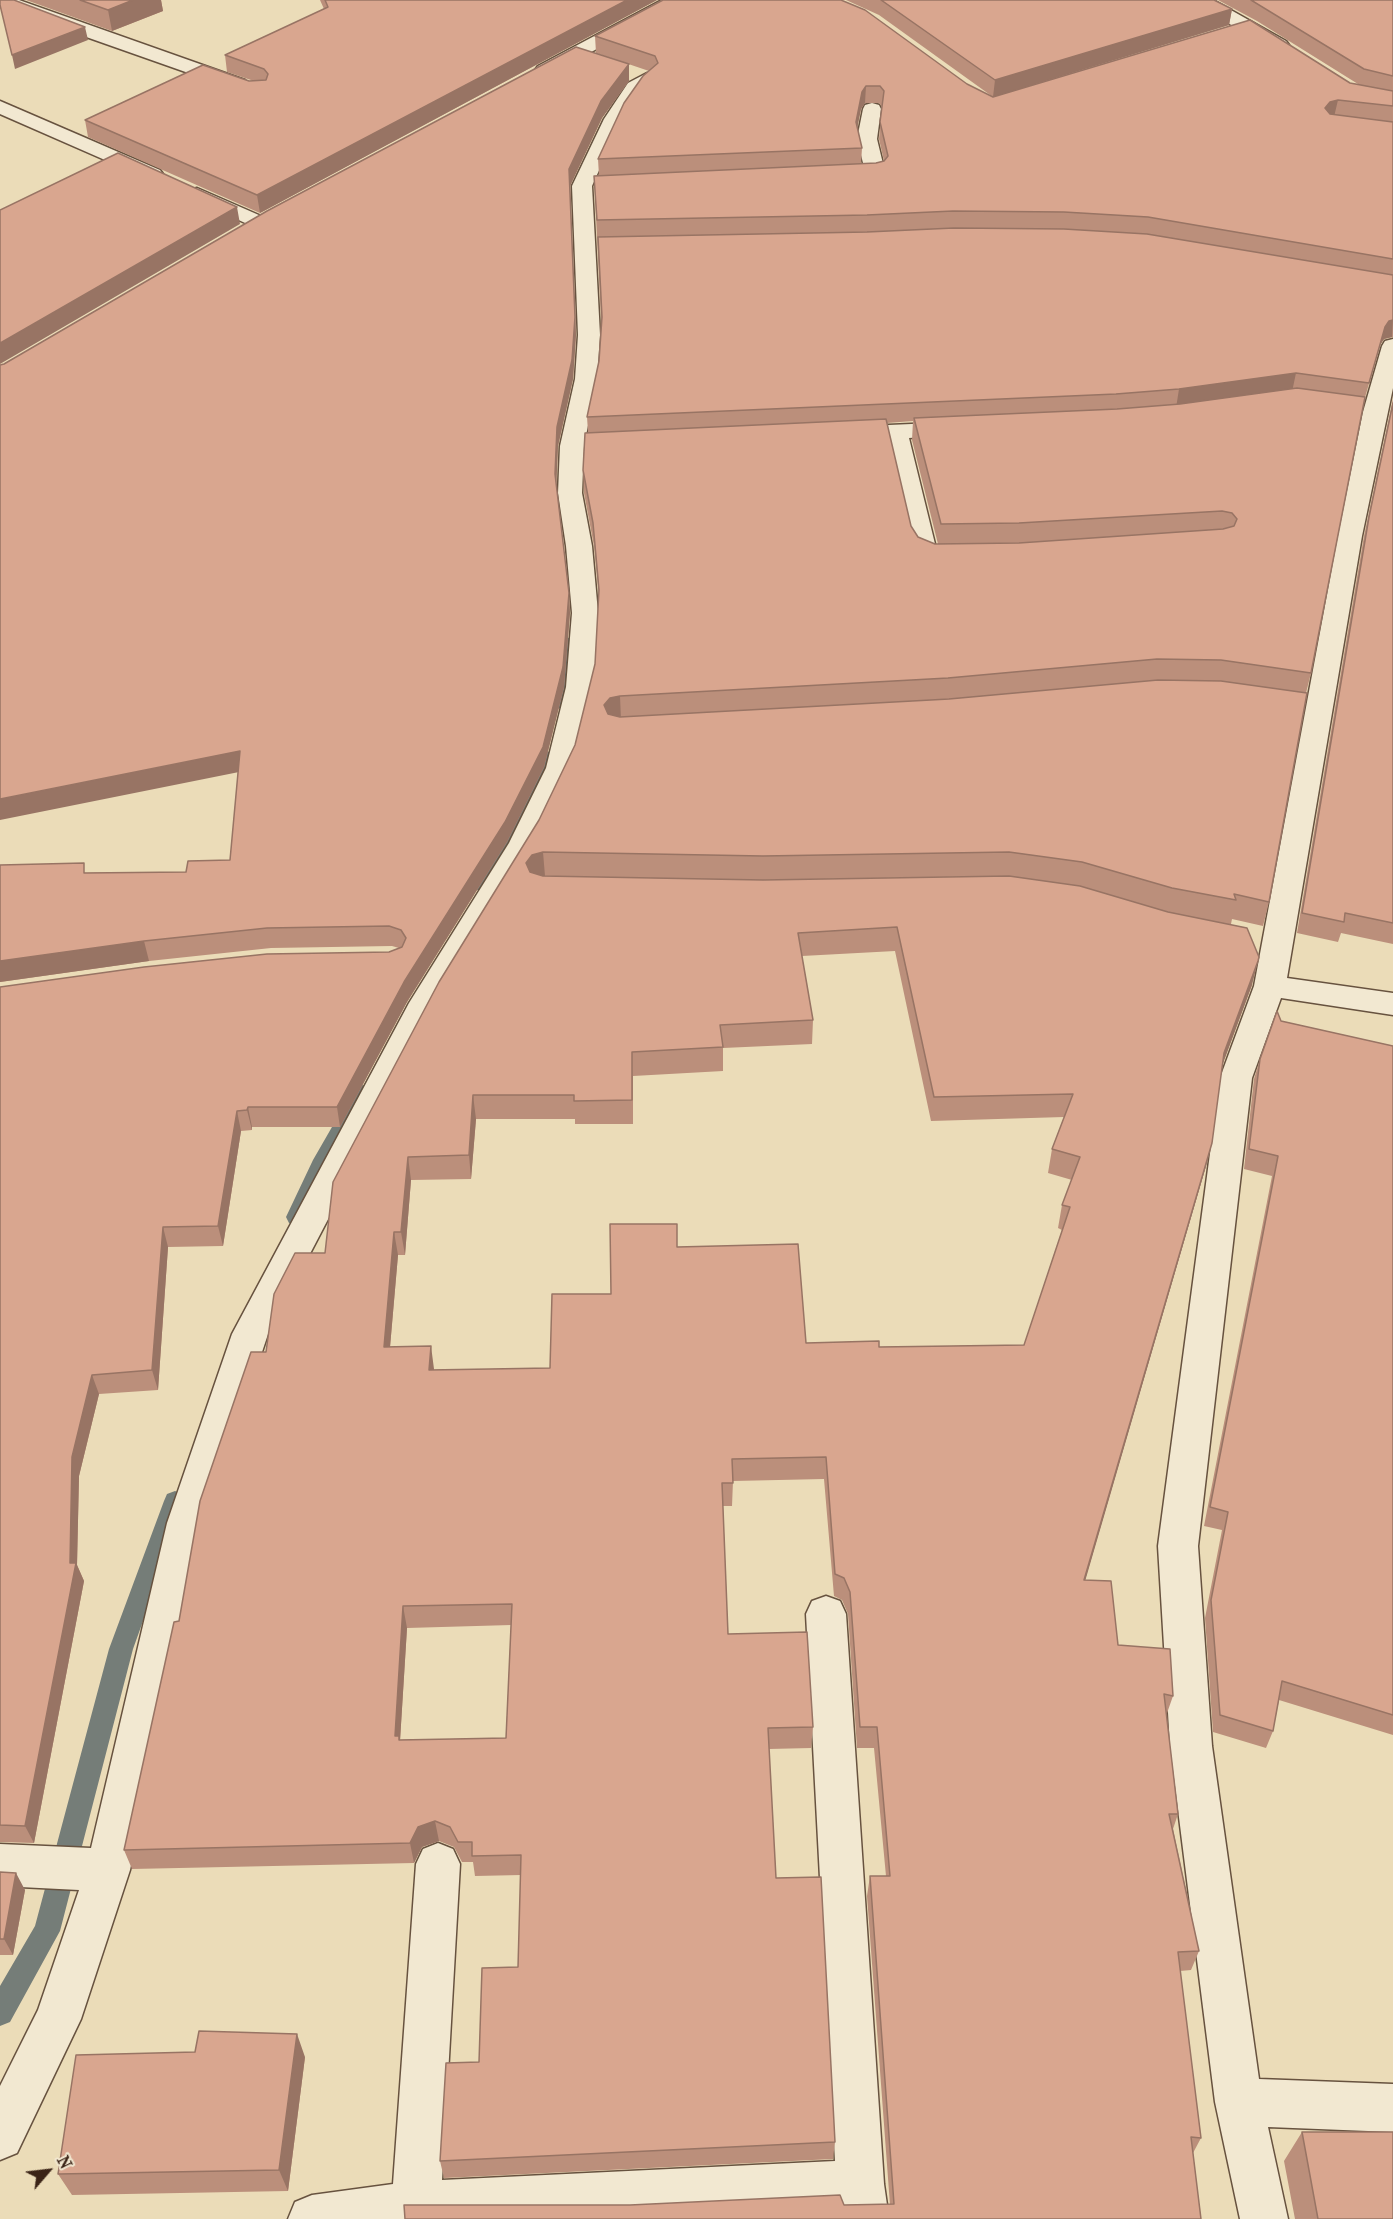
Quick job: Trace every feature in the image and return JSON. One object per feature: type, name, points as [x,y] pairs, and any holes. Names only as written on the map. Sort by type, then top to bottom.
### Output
[{"type":"street","points":[[5,0],[27,10],[259,92]]},
{"type":"street","points":[[532,77],[675,0]]},
{"type":"street","points":[[1200,0],[1298,57]]},
{"type":"street","points":[[1228,34],[1250,27]]},
{"type":"street","points":[[574,54],[595,61]]},
{"type":"street","points":[[0,2136],[58,2019],[100,1870],[186,1523],[250,1334],[424,1003],[524,843],[560,768],[580,687],[585,613],[579,546],[570,492],[583,446],[595,245],[594,185],[613,119],[635,87],[647,79],[626,72]]},
{"type":"street","points":[[0,107],[261,223]]},
{"type":"street","points":[[817,175],[875,172],[867,139],[872,109]]},
{"type":"street","points":[[241,235],[282,212]]},
{"type":"street","points":[[1264,2219],[1239,2102],[1191,1746],[1178,1546],[1236,1078],[1270,986],[1266,944],[1363,410],[1393,346]]},
{"type":"street","points":[[826,435],[976,428]]},
{"type":"street","points":[[896,432],[927,554],[939,559],[983,557]]},
{"type":"street","points":[[1270,986],[1393,1004]]},
{"type":"street","points":[[312,2219],[416,2205],[863,2202],[826,1614]]},
{"type":"street","points":[[416,2205],[438,1864]]},
{"type":"street","points":[[19,1865],[100,1870]]},
{"type":"street","points":[[1239,2102],[1393,2108]]},
{"type":"building","points":[[0,0],[14,0],[85,27],[12,55]]},
{"type":"building","points":[[80,0],[133,0],[108,10]]},
{"type":"building","points":[[325,0],[627,0],[257,195],[85,120],[203,65],[249,81],[266,80],[268,74],[264,69],[225,55],[328,7]]},
{"type":"building","points":[[663,0],[841,0],[865,10],[967,84],[993,97],[1250,20],[1350,83],[1393,91],[1393,106],[1338,100],[1330,102],[1325,108],[1330,114],[1393,122],[1393,259],[1148,217],[1064,212],[953,211],[867,215],[597,220],[594,176],[876,163],[884,161],[888,156],[880,122],[884,91],[880,86],[866,86],[862,92],[856,122],[862,148],[598,159],[624,103],[643,76],[658,63],[655,56],[595,36]]},
{"type":"building","points":[[881,0],[1214,0],[1232,9],[995,80]]},
{"type":"building","points":[[1251,0],[1393,0],[1393,76],[1364,69]]},
{"type":"building","points":[[576,47],[629,64],[601,101],[569,169],[575,317],[572,360],[557,427],[555,474],[569,593],[563,667],[543,747],[505,822],[404,982],[337,1107],[248,1107],[247,1110],[237,1111],[218,1226],[163,1227],[152,1370],[92,1375],[72,1457],[70,1563],[76,1563],[25,1826],[0,1825],[0,987],[144,967],[267,954],[389,952],[402,947],[406,938],[401,930],[389,926],[267,928],[144,941],[0,961],[0,865],[84,863],[84,873],[186,872],[188,861],[230,860],[240,751],[0,799],[0,365],[267,211]]},
{"type":"building","points":[[118,153],[237,207],[0,343],[0,210]]},
{"type":"building","points":[[954,228],[1064,229],[1147,234],[1393,275],[1393,320],[1389,321],[1385,327],[1369,383],[1296,373],[1179,389],[1116,394],[587,417],[599,361],[602,317],[598,237]]},
{"type":"building","points":[[1297,388],[1365,397],[1311,673],[1221,660],[1157,659],[948,678],[620,696],[610,698],[604,705],[608,714],[620,717],[949,699],[1158,680],[1221,681],[1307,693],[1269,902],[1234,894],[1236,900],[1172,888],[1082,862],[1009,852],[763,856],[543,852],[532,855],[526,863],[530,872],[543,876],[763,880],[1009,876],[1080,886],[1168,912],[1247,928],[1259,957],[1224,1053],[1212,1143],[1084,1580],[1111,1581],[1118,1645],[1170,1649],[1173,1696],[1164,1694],[1178,1814],[1169,1814],[1199,1951],[1178,1952],[1201,2138],[1191,2137],[1201,2219],[405,2219],[404,2205],[630,2205],[840,2195],[844,2205],[894,2204],[870,1876],[890,1876],[877,1727],[860,1727],[850,1592],[844,1578],[835,1574],[826,1457],[732,1459],[733,1483],[722,1483],[728,1634],[807,1632],[813,1727],[768,1728],[776,1878],[821,1877],[835,2142],[440,2161],[446,2063],[479,2062],[482,1968],[518,1967],[521,1855],[472,1856],[472,1842],[458,1842],[450,1827],[435,1821],[418,1827],[410,1843],[124,1850],[174,1622],[179,1621],[200,1501],[251,1352],[266,1352],[274,1294],[295,1253],[325,1253],[333,1182],[439,982],[539,820],[575,745],[595,664],[599,590],[593,523],[583,470],[585,433],[886,419],[911,526],[918,537],[935,544],[1019,543],[1223,529],[1234,526],[1237,519],[1232,513],[1222,511],[1019,523],[941,524],[914,418],[1180,404]],"holes":[[[897,927],[934,1097],[1073,1094],[1052,1149],[1080,1157],[1062,1205],[1070,1207],[1024,1345],[879,1347],[879,1341],[806,1343],[798,1244],[677,1247],[677,1224],[610,1224],[611,1294],[552,1294],[550,1368],[429,1370],[431,1346],[384,1347],[394,1232],[401,1232],[408,1157],[469,1155],[473,1095],[574,1095],[574,1101],[632,1100],[632,1052],[723,1047],[720,1025],[813,1020],[798,933]],[[512,1604],[506,1738],[399,1740],[399,1736],[395,1736],[403,1606]]]},
{"type":"building","points":[[1393,403],[1393,923],[1345,913],[1344,922],[1302,913],[1369,517]]},
{"type":"building","points":[[1277,1011],[1281,1021],[1393,1046],[1393,1715],[1282,1681],[1273,1731],[1220,1715],[1211,1600],[1228,1512],[1210,1507],[1278,1156],[1249,1149],[1260,1059]]},
{"type":"building","points":[[0,1872],[16,1873],[4,1939],[0,1939]]},
{"type":"building","points":[[199,2031],[297,2034],[279,2170],[58,2174],[76,2055],[195,2052]]},
{"type":"building","points":[[1302,2132],[1393,2132],[1393,2219],[1318,2219]]},
{"type":"waterway","points":[[558,704],[569,663],[570,642]]},
{"type":"waterway","points":[[483,886],[531,806],[544,756]]},
{"type":"waterway","points":[[296,1217],[323,1160],[362,1092]]},
{"type":"waterway","points":[[0,2012],[47,1931],[121,1649],[175,1501]]}]
